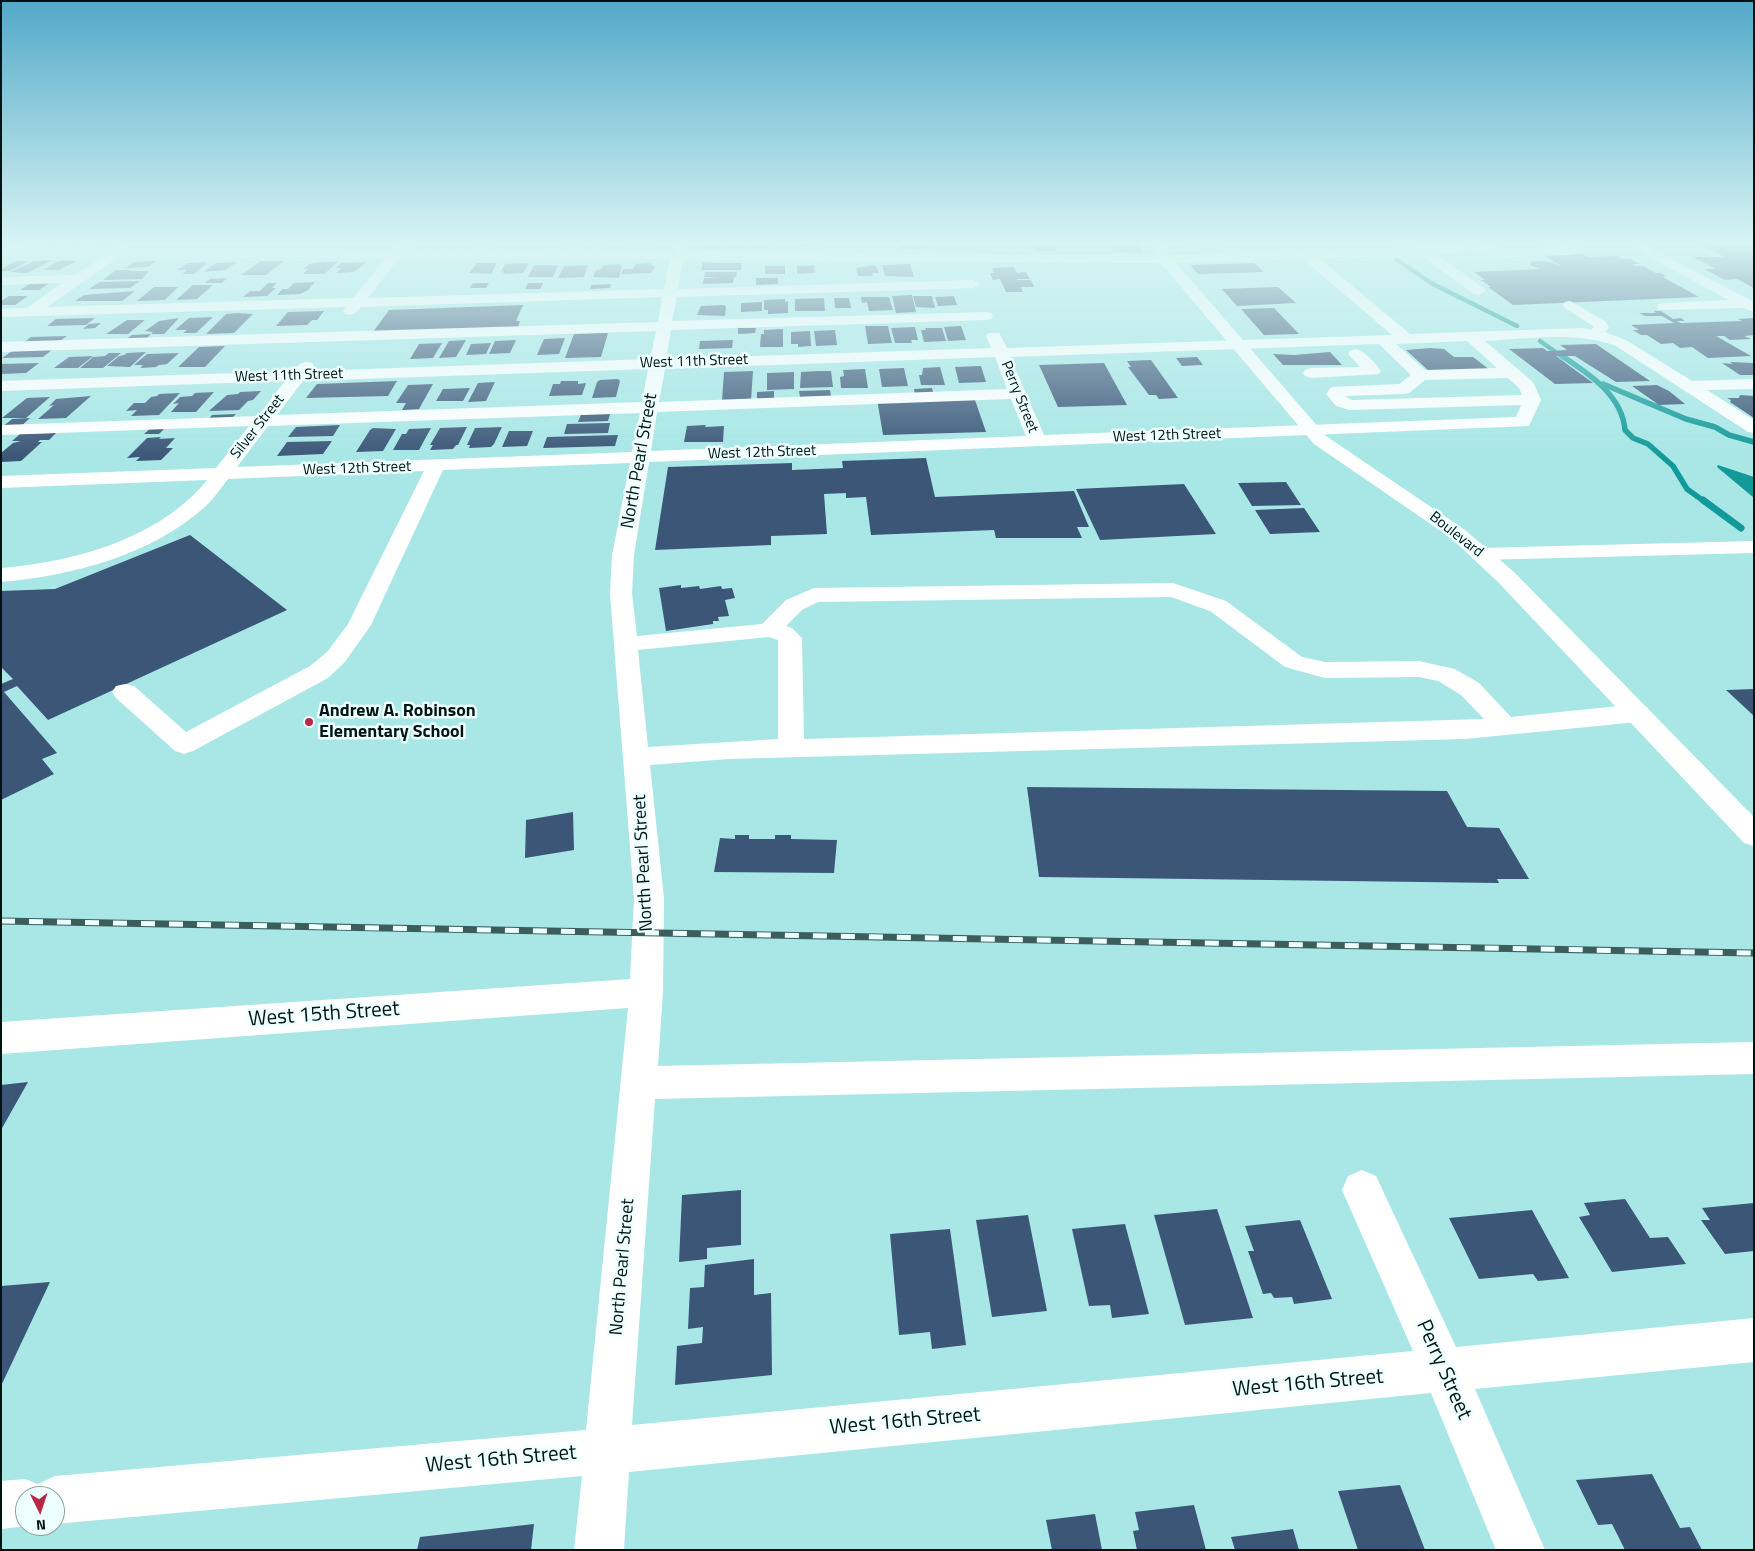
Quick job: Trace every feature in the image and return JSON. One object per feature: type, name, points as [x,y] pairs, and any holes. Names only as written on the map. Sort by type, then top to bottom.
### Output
[{"type":"street","points":[[8,328],[27,314]]},
{"type":"street","name":"Silver Street","points":[[1,575],[52,568],[119,548],[167,526],[190,512],[347,314]]},
{"type":"street","name":"North Pearl Street","points":[[599,1550],[646,992],[649,898],[621,594],[623,555],[667,314]]},
{"type":"street","name":"Boulevard","points":[[1213,314],[1320,440],[1439,521],[1481,554],[1524,594],[1754,835]]},
{"type":"street","points":[[1366,314],[1421,375]]},
{"type":"street","points":[[1585,314],[1601,325],[1596,334]]},
{"type":"street","points":[[1,347],[986,316]]},
{"type":"street","name":"Perry Street","points":[[986,316],[1037,441]]},
{"type":"street","points":[[1475,340],[1570,333],[1596,334],[1621,343],[1754,428]]},
{"type":"street","points":[[1475,340],[1514,373],[1530,393]]},
{"type":"street","name":"West 11th Street","points":[[1,386],[299,375],[656,371],[701,378],[703,362],[1238,344],[1475,340]]},
{"type":"street","points":[[1356,354],[1373,371]]},
{"type":"street","points":[[1311,373],[1373,371],[1421,375],[1514,373]]},
{"type":"street","points":[[1403,389],[1421,375]]},
{"type":"street","points":[[1690,386],[1754,384]]},
{"type":"street","points":[[650,403],[699,398],[700,388]]},
{"type":"street","points":[[1403,389],[1530,393],[1350,405],[1342,402],[1334,394],[1337,392],[1403,389]]},
{"type":"street","name":"West 12th Street","points":[[1,482],[1523,422],[1530,393]]},
{"type":"street","points":[[1,430],[650,403],[1017,394]]},
{"type":"street","points":[[125,692],[184,745],[319,672],[336,657],[359,625],[436,465]]},
{"type":"street","points":[[1481,554],[1754,547]]},
{"type":"street","points":[[769,630],[794,605],[814,595],[1173,590],[1218,606],[1294,662],[1325,670],[1419,669],[1446,676],[1470,689],[1505,726]]},
{"type":"street","points":[[626,644],[769,630],[784,632],[790,638],[791,748]]},
{"type":"street","points":[[636,757],[729,750],[1455,730],[1638,714]]},
{"type":"street","name":"West 15th Street","points":[[1,1038],[646,992]]},
{"type":"street","points":[[638,1083],[1754,1058]]},
{"type":"street","name":"Perry Street","points":[[1362,1190],[1522,1550]]},
{"type":"street","name":"West 16th Street","points":[[65,1499],[607,1450],[1754,1340]]},
{"type":"street","points":[[1,1505],[15,1504]]},
{"type":"water","points":[[1718,465],[1754,477],[1754,498],[1717,467]]},
{"type":"building","points":[[226,314],[253,314],[234,333],[206,334]]},
{"type":"building","points":[[286,314],[321,314],[317,320],[312,320],[307,325],[276,326]]},
{"type":"building","points":[[386,314],[519,314],[516,321],[520,321],[518,327],[373,332]]},
{"type":"building","points":[[697,314],[725,314],[725,316]]},
{"type":"building","points":[[1246,314],[1280,314],[1299,334],[1264,335]]},
{"type":"building","points":[[1642,314],[1666,314],[1673,319],[1681,318],[1685,321],[1677,321],[1681,323],[1742,321],[1738,319],[1754,318],[1754,335],[1744,336],[1751,339],[1730,340],[1724,336],[1716,336],[1751,356],[1708,358],[1692,347],[1680,348],[1673,343],[1661,344],[1647,335],[1641,335],[1633,330],[1639,330],[1631,325],[1674,323],[1662,316]]},
{"type":"building","points":[[213,317],[196,333],[183,333],[187,330],[175,330],[189,318]]},
{"type":"building","points":[[95,318],[86,325],[47,326],[56,319]]},
{"type":"building","points":[[179,318],[164,334],[151,334],[153,332],[145,331],[159,321]]},
{"type":"building","points":[[127,320],[145,320],[128,334],[106,334]]},
{"type":"building","points":[[101,323],[95,328],[83,329],[89,324]]},
{"type":"building","points":[[865,326],[888,326],[892,343],[868,344]]},
{"type":"building","points":[[961,326],[966,340],[948,341],[944,327]]},
{"type":"building","points":[[915,327],[918,340],[911,340],[912,343],[895,343],[891,328]]},
{"type":"building","points":[[738,328],[756,328],[755,333],[738,334]]},
{"type":"building","points":[[925,328],[942,328],[946,341],[924,342],[921,330],[926,330]]},
{"type":"building","points":[[783,329],[783,347],[760,347],[761,334],[764,334],[764,330]]},
{"type":"building","points":[[835,330],[837,345],[816,346],[814,331]]},
{"type":"building","points":[[810,331],[811,346],[798,347],[798,344],[791,344],[791,332]]},
{"type":"building","points":[[608,333],[601,357],[565,358],[574,334]]},
{"type":"building","points":[[151,334],[145,340],[125,340],[132,335]]},
{"type":"building","points":[[67,336],[57,343],[22,344],[31,337]]},
{"type":"building","points":[[565,338],[559,354],[537,355],[544,339]]},
{"type":"building","points":[[466,340],[456,357],[439,358],[449,341]]},
{"type":"building","points":[[516,340],[510,353],[489,354],[495,341]]},
{"type":"building","points":[[733,340],[732,348],[699,349],[700,341]]},
{"type":"building","points":[[442,343],[433,358],[410,359],[419,344]]},
{"type":"building","points":[[491,343],[486,354],[466,355],[471,344]]},
{"type":"building","points":[[1596,344],[1650,381],[1616,382],[1575,356],[1556,356],[1593,383],[1555,384],[1509,349],[1543,348],[1547,351],[1567,350],[1560,345]]},
{"type":"building","points":[[225,346],[205,367],[178,367],[199,347]]},
{"type":"building","points":[[53,349],[43,357],[2,358],[12,351]]},
{"type":"building","points":[[1444,349],[1454,357],[1473,357],[1490,370],[1430,372],[1406,350]]},
{"type":"building","points":[[146,352],[130,367],[107,366],[119,356],[127,353]]},
{"type":"building","points":[[1330,352],[1342,365],[1283,365],[1273,354],[1294,355]]},
{"type":"building","points":[[109,353],[121,353],[103,368],[80,368],[93,357],[105,356]]},
{"type":"building","points":[[179,353],[167,364],[156,367],[140,368],[143,365],[134,365],[147,354]]},
{"type":"building","points":[[93,356],[78,368],[54,368],[69,357]]},
{"type":"building","points":[[1197,357],[1203,365],[1182,366],[1176,358]]},
{"type":"building","points":[[1151,360],[1178,398],[1159,399],[1156,395],[1149,395],[1128,367],[1131,367],[1127,361]]},
{"type":"building","points":[[1730,362],[1754,363],[1754,375],[1740,375],[1722,363],[1733,364]]},
{"type":"building","points":[[39,363],[26,373],[1,374],[1,364]]},
{"type":"building","points":[[1104,363],[1127,405],[1058,407],[1039,365]]},
{"type":"building","points":[[981,366],[986,382],[959,383],[955,367]]},
{"type":"building","points":[[940,367],[945,385],[921,385],[919,375],[922,375],[923,368]]},
{"type":"building","points":[[904,368],[908,386],[882,387],[879,369]]},
{"type":"building","points":[[865,369],[868,388],[841,388],[840,377],[844,376],[843,370]]},
{"type":"building","points":[[753,371],[751,401],[722,401],[724,372]]},
{"type":"building","points":[[831,371],[833,387],[800,388],[801,372]]},
{"type":"building","points":[[794,372],[794,389],[767,390],[767,373]]},
{"type":"building","points":[[618,379],[620,381],[616,397],[592,398],[597,382],[600,380]]},
{"type":"building","points":[[397,381],[388,396],[306,398],[317,384]]},
{"type":"building","points":[[561,381],[578,381],[578,384],[586,383],[582,395],[549,396],[553,384],[560,384]]},
{"type":"building","points":[[495,382],[486,401],[468,402],[478,383]]},
{"type":"building","points":[[433,384],[419,409],[402,410],[406,403],[396,403],[408,385]]},
{"type":"building","points":[[1657,385],[1669,391],[1685,404],[1659,405],[1632,386]]},
{"type":"building","points":[[470,388],[463,401],[436,401],[443,389]]},
{"type":"building","points":[[932,388],[934,395],[915,396],[914,389]]},
{"type":"building","points":[[830,390],[831,396],[800,397],[799,391]]},
{"type":"building","points":[[261,391],[253,400],[248,401],[239,410],[209,411],[227,395]]},
{"type":"building","points":[[774,391],[774,400],[757,400],[757,392]]},
{"type":"building","points":[[214,392],[196,412],[171,412],[179,403],[173,404],[180,397],[192,396],[195,393]]},
{"type":"building","points":[[180,393],[159,415],[131,416],[137,410],[126,411],[134,403],[145,403],[151,397],[159,394]]},
{"type":"building","points":[[1740,395],[1754,396],[1754,418],[1727,398],[1739,398]]},
{"type":"building","points":[[91,396],[66,418],[38,419],[54,405],[49,406],[56,399]]},
{"type":"building","points":[[50,397],[26,418],[2,418],[27,398]]},
{"type":"building","points":[[974,397],[986,432],[883,435],[877,399]]},
{"type":"building","points":[[611,411],[608,421],[578,422],[582,412]]},
{"type":"building","points":[[236,414],[230,420],[207,421],[212,415]]},
{"type":"building","points":[[30,418],[19,428],[1,428],[12,419]]},
{"type":"building","points":[[610,423],[608,433],[564,434],[567,424]]},
{"type":"building","points":[[340,425],[333,436],[288,437],[296,427]]},
{"type":"building","points":[[706,425],[705,427],[724,426],[723,442],[684,442],[687,426]]},
{"type":"building","points":[[167,426],[159,434],[144,434],[152,427]]},
{"type":"building","points":[[467,427],[458,445],[453,449],[430,450],[433,445],[430,445],[440,428]]},
{"type":"building","points":[[502,427],[491,447],[469,448],[470,445],[467,445],[475,428]]},
{"type":"building","points":[[373,428],[396,429],[383,451],[356,452],[370,430]]},
{"type":"building","points":[[431,428],[419,450],[393,450],[402,434],[406,434],[409,429]]},
{"type":"building","points":[[509,431],[533,431],[527,446],[502,447]]},
{"type":"building","points":[[56,433],[49,440],[40,440],[38,442],[42,442],[21,461],[1,462],[1,453],[13,443],[21,441],[12,441],[20,434]]},
{"type":"building","points":[[618,435],[615,446],[543,448],[547,437]]},
{"type":"building","points":[[161,437],[159,439],[175,438],[166,448],[173,448],[161,460],[136,461],[140,457],[127,458],[147,438]]},
{"type":"building","points":[[332,441],[323,454],[277,456],[287,442]]},
{"type":"building","points":[[926,458],[935,497],[1074,491],[1089,527],[1077,527],[1082,538],[996,538],[994,530],[871,535],[866,497],[846,498],[846,493],[824,494],[827,534],[771,536],[771,545],[655,550],[668,467],[792,463],[792,470],[843,468],[842,461]]},
{"type":"building","points":[[1286,482],[1301,505],[1252,506],[1238,483]]},
{"type":"building","points":[[1184,484],[1216,534],[1100,540],[1076,489]]},
{"type":"building","points":[[1304,508],[1320,532],[1270,534],[1255,510]]},
{"type":"building","points":[[190,535],[287,610],[48,720],[17,686],[4,692],[57,753],[42,759],[54,774],[1,800],[1,684],[13,679],[1,667],[1,591],[55,589]]},
{"type":"building","points":[[681,585],[681,588],[699,586],[700,589],[721,586],[722,589],[732,588],[735,598],[725,600],[729,616],[718,617],[719,621],[713,621],[713,624],[666,631],[659,588]]},
{"type":"building","points":[[1754,689],[1754,716],[1726,690]]},
{"type":"building","points":[[1027,787],[1447,791],[1467,827],[1499,828],[1529,879],[1497,879],[1499,883],[1039,877]]},
{"type":"building","points":[[573,812],[574,850],[525,858],[526,820]]},
{"type":"building","points":[[735,835],[749,835],[749,839],[775,839],[775,835],[791,835],[791,839],[837,840],[834,873],[714,872],[720,838],[735,839]]},
{"type":"building","points":[[28,1082],[1,1130],[1,1085]]},
{"type":"building","points":[[741,1190],[741,1245],[707,1248],[707,1259],[679,1262],[682,1195]]},
{"type":"building","points":[[1625,1199],[1650,1238],[1668,1237],[1686,1264],[1612,1272],[1579,1217],[1590,1215],[1584,1203]]},
{"type":"building","points":[[1754,1203],[1754,1251],[1725,1254],[1701,1220],[1710,1220],[1702,1208]]},
{"type":"building","points":[[1217,1209],[1253,1318],[1185,1325],[1154,1215]]},
{"type":"building","points":[[1532,1210],[1569,1278],[1538,1281],[1533,1274],[1479,1279],[1449,1218]]},
{"type":"building","points":[[1028,1215],[1047,1311],[992,1317],[976,1220]]},
{"type":"building","points":[[1300,1220],[1332,1299],[1294,1304],[1292,1297],[1274,1298],[1271,1293],[1263,1294],[1248,1251],[1254,1251],[1245,1226]]},
{"type":"building","points":[[1125,1224],[1149,1314],[1112,1318],[1110,1305],[1089,1306],[1072,1229]]},
{"type":"building","points":[[950,1229],[966,1345],[932,1349],[930,1332],[899,1335],[890,1234]]},
{"type":"building","points":[[754,1259],[754,1295],[771,1293],[772,1375],[675,1385],[677,1346],[702,1343],[703,1327],[688,1329],[690,1288],[704,1287],[705,1265]]},
{"type":"building","points":[[50,1282],[1,1386],[1,1286]]},
{"type":"building","points":[[1652,1474],[1680,1528],[1690,1527],[1702,1550],[1625,1550],[1612,1524],[1598,1525],[1576,1480]]},
{"type":"building","points":[[1400,1485],[1425,1550],[1358,1550],[1338,1491]]},
{"type":"building","points":[[1194,1505],[1206,1550],[1137,1550],[1133,1531],[1139,1530],[1135,1512]]},
{"type":"building","points":[[1095,1514],[1102,1550],[1052,1550],[1046,1520]]},
{"type":"building","points":[[534,1524],[531,1550],[417,1550],[420,1537]]},
{"type":"building","points":[[1293,1529],[1299,1550],[1235,1550],[1231,1537]]},
{"type":"waterway","points":[[1494,314],[1517,326]]},
{"type":"waterway","points":[[1540,341],[1564,358]]},
{"type":"waterway","points":[[1562,356],[1593,378],[1611,396],[1623,418],[1625,430],[1633,438],[1648,444],[1673,466],[1687,489],[1705,502]]},
{"type":"waterway","points":[[1603,384],[1686,419],[1715,427],[1729,435],[1754,442]]},
{"type":"waterway","points":[[1703,500],[1741,528]]},
{"type":"railway","points":[[1,921],[1754,953]]},
{"type":"place","name":"Andrew A. Robinson Elementary School","points":[[309,722]]}]
